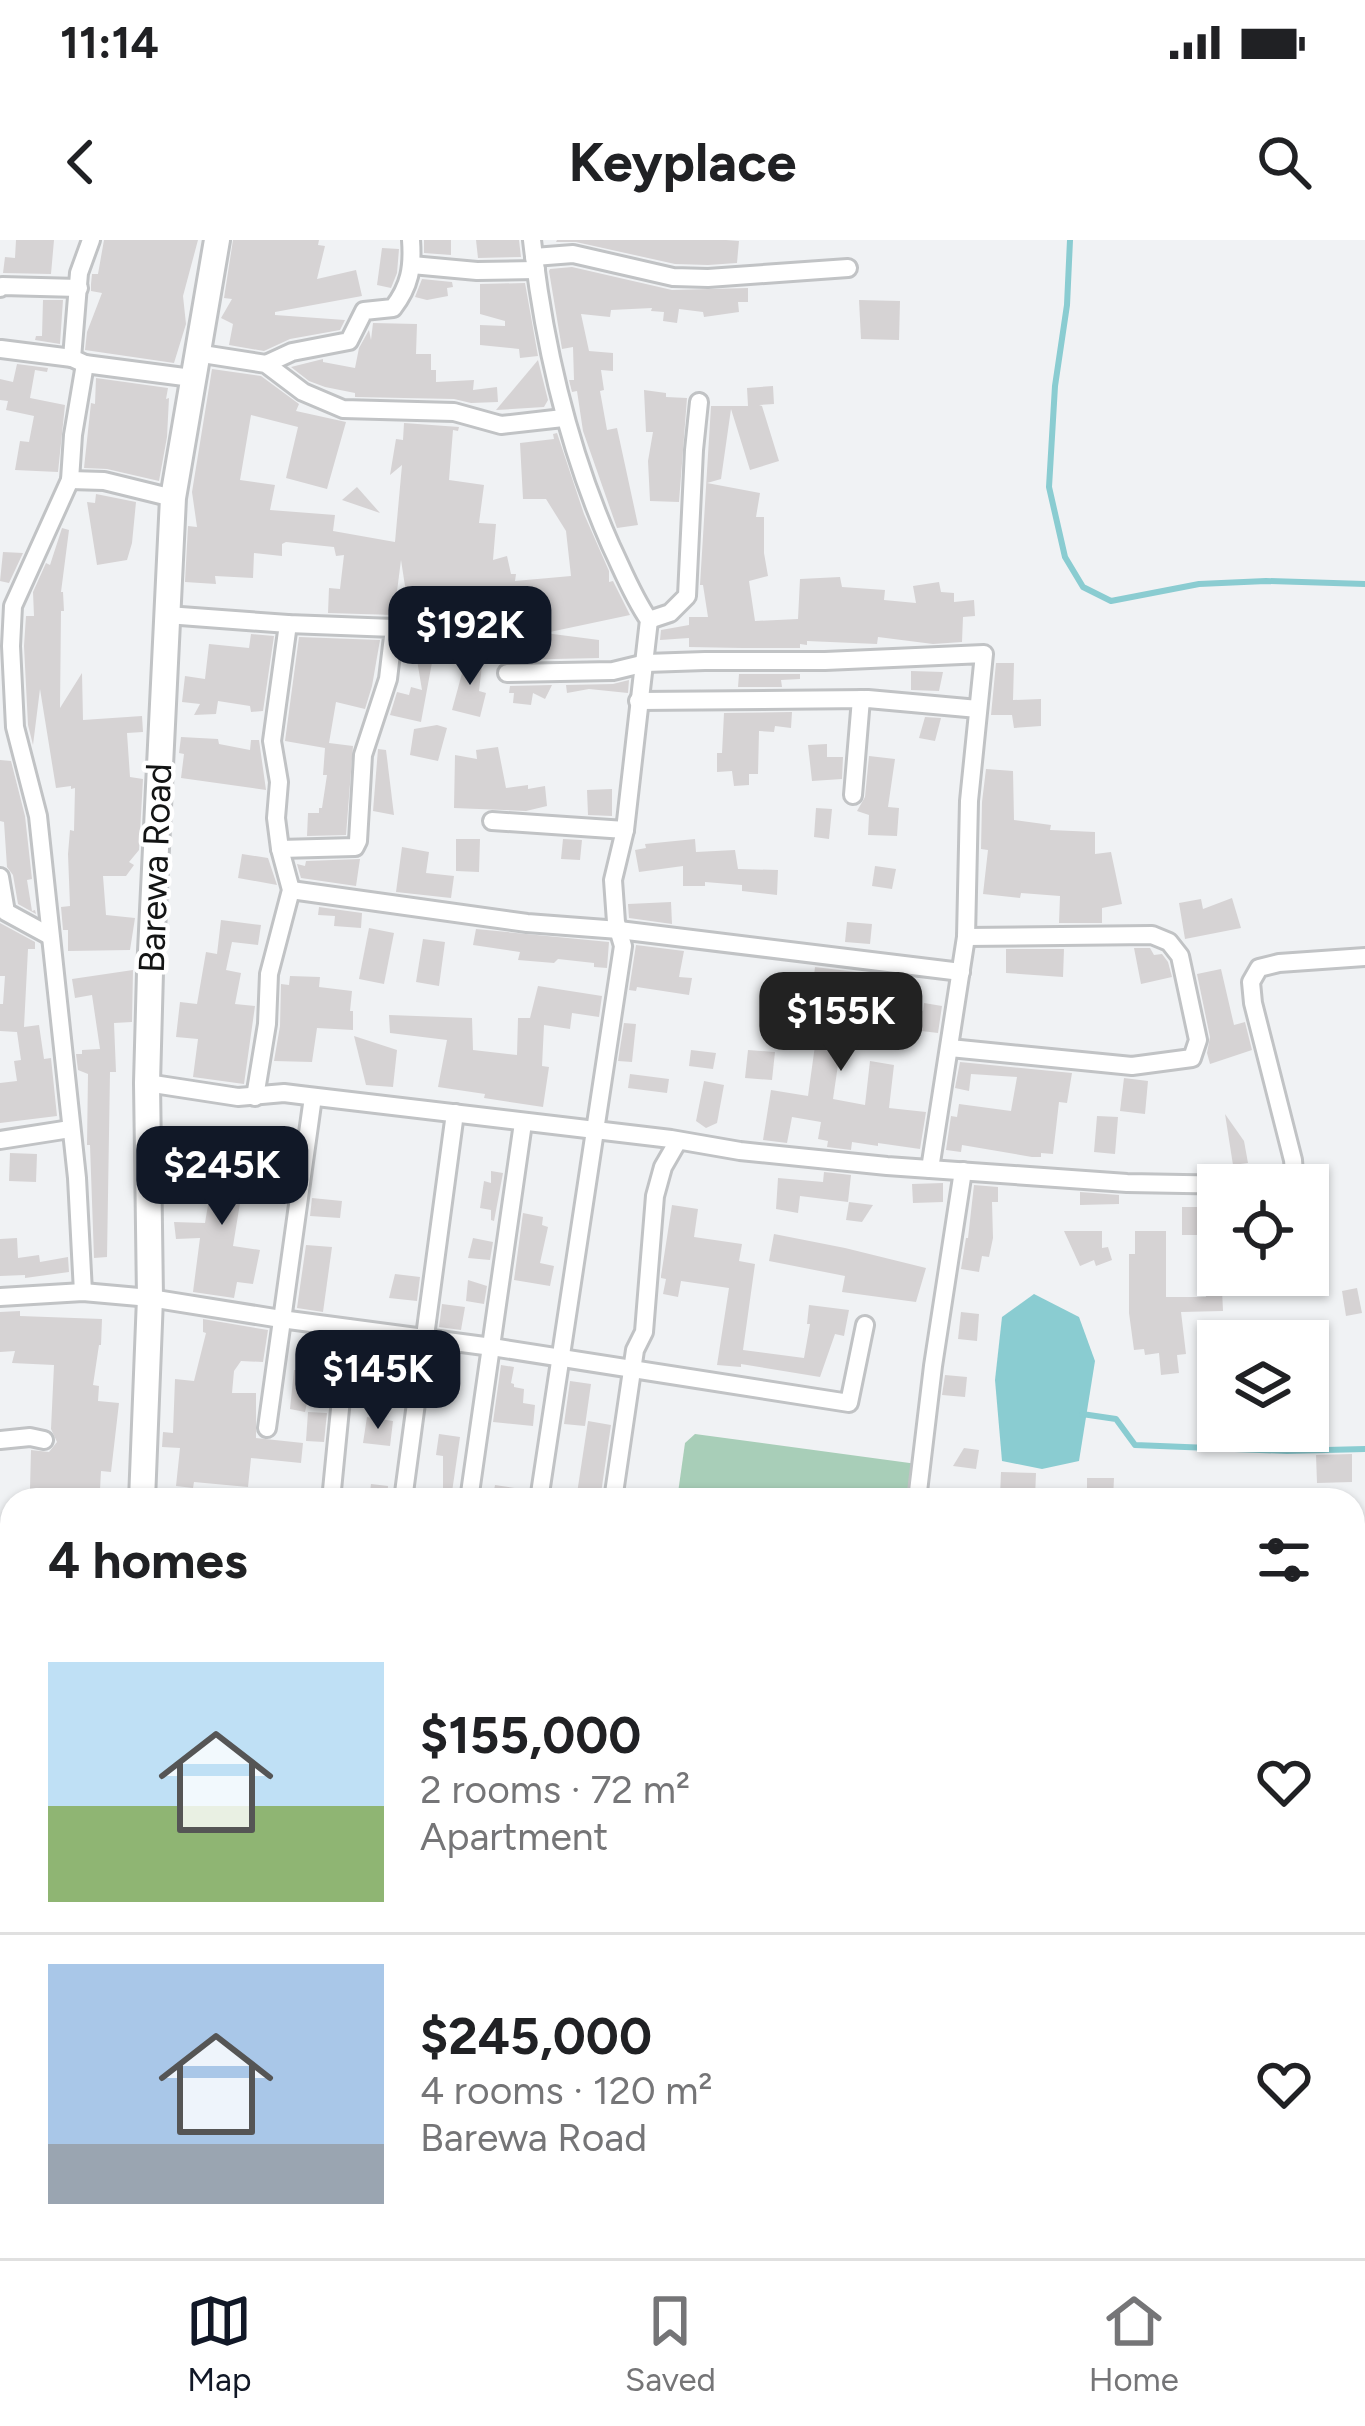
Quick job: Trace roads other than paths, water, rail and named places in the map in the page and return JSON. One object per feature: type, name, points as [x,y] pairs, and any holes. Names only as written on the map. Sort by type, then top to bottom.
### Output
[{"type":"main road","name":"Barewa Road","points":[[142,1488],[149,1298],[147,1083],[166,615],[173,498],[217,240]]},
{"type":"street","points":[[83,1292],[77,1178],[38,816],[15,727],[6,642],[13,606],[70,480],[79,273],[91,240]]},
{"type":"street","points":[[1,349],[78,361],[266,364],[292,352],[349,341],[364,311],[394,308],[406,292],[411,240]]},
{"type":"street","points":[[412,265],[477,271],[534,256],[573,254],[673,277],[848,268]]},
{"type":"street","points":[[534,256],[563,418],[593,505],[638,604],[650,620],[625,830],[613,880],[623,946],[540,1488]]},
{"type":"street","points":[[0,288],[79,288]]},
{"type":"street","points":[[266,364],[303,392],[344,409],[454,412],[501,425],[563,418]]},
{"type":"street","points":[[650,620],[670,614],[687,596],[699,402]]},
{"type":"street","points":[[70,480],[104,481],[173,498]]},
{"type":"street","points":[[166,615],[394,628],[388,679],[363,755],[355,847],[280,849]]},
{"type":"street","points":[[255,1097],[267,1024],[269,974],[290,890],[276,818],[279,782],[272,741],[288,624]]},
{"type":"street","points":[[508,673],[613,671],[646,663],[984,654],[969,801],[966,937],[930,1169]]},
{"type":"street","points":[[638,701],[861,699],[978,709]]},
{"type":"street","points":[[853,795],[861,699]]},
{"type":"street","points":[[492,821],[625,830]]},
{"type":"street","points":[[0,877],[6,912],[50,936]]},
{"type":"street","points":[[290,890],[527,923],[961,972]]},
{"type":"street","points":[[950,1048],[1132,1066],[1192,1058],[1198,1040],[1180,956],[1169,942],[1152,935],[966,937]]},
{"type":"street","points":[[1293,1164],[1251,982],[1259,968],[1280,963],[1365,957]]},
{"type":"street","points":[[147,1083],[207,1094],[255,1097],[284,1093],[740,1151],[930,1169],[1197,1184]]},
{"type":"street","points":[[267,1428],[313,1097]]},
{"type":"street","points":[[405,1488],[454,1113]]},
{"type":"street","points":[[471,1488],[523,1123]]},
{"type":"street","points":[[0,1140],[70,1129]]},
{"type":"street","points":[[615,1488],[635,1350],[644,1332],[655,1196],[663,1167],[678,1141]]},
{"type":"street","points":[[918,1488],[963,1171]]},
{"type":"street","points":[[0,1297],[83,1292],[149,1298],[850,1403],[865,1325]]},
{"type":"street","points":[[332,1488],[348,1328]]},
{"type":"street","points":[[0,1440],[44,1440]]},
{"type":"water","points":[[1034,1294],[1079,1317],[1095,1361],[1079,1461],[1042,1469],[1002,1461],[995,1380],[1002,1317]]},
{"type":"waterway","points":[[1070,240],[1049,487],[1065,557],[1083,587],[1111,601],[1199,584],[1365,584]]},
{"type":"waterway","points":[[1082,1414],[1116,1419],[1135,1445],[1365,1449]]}]
